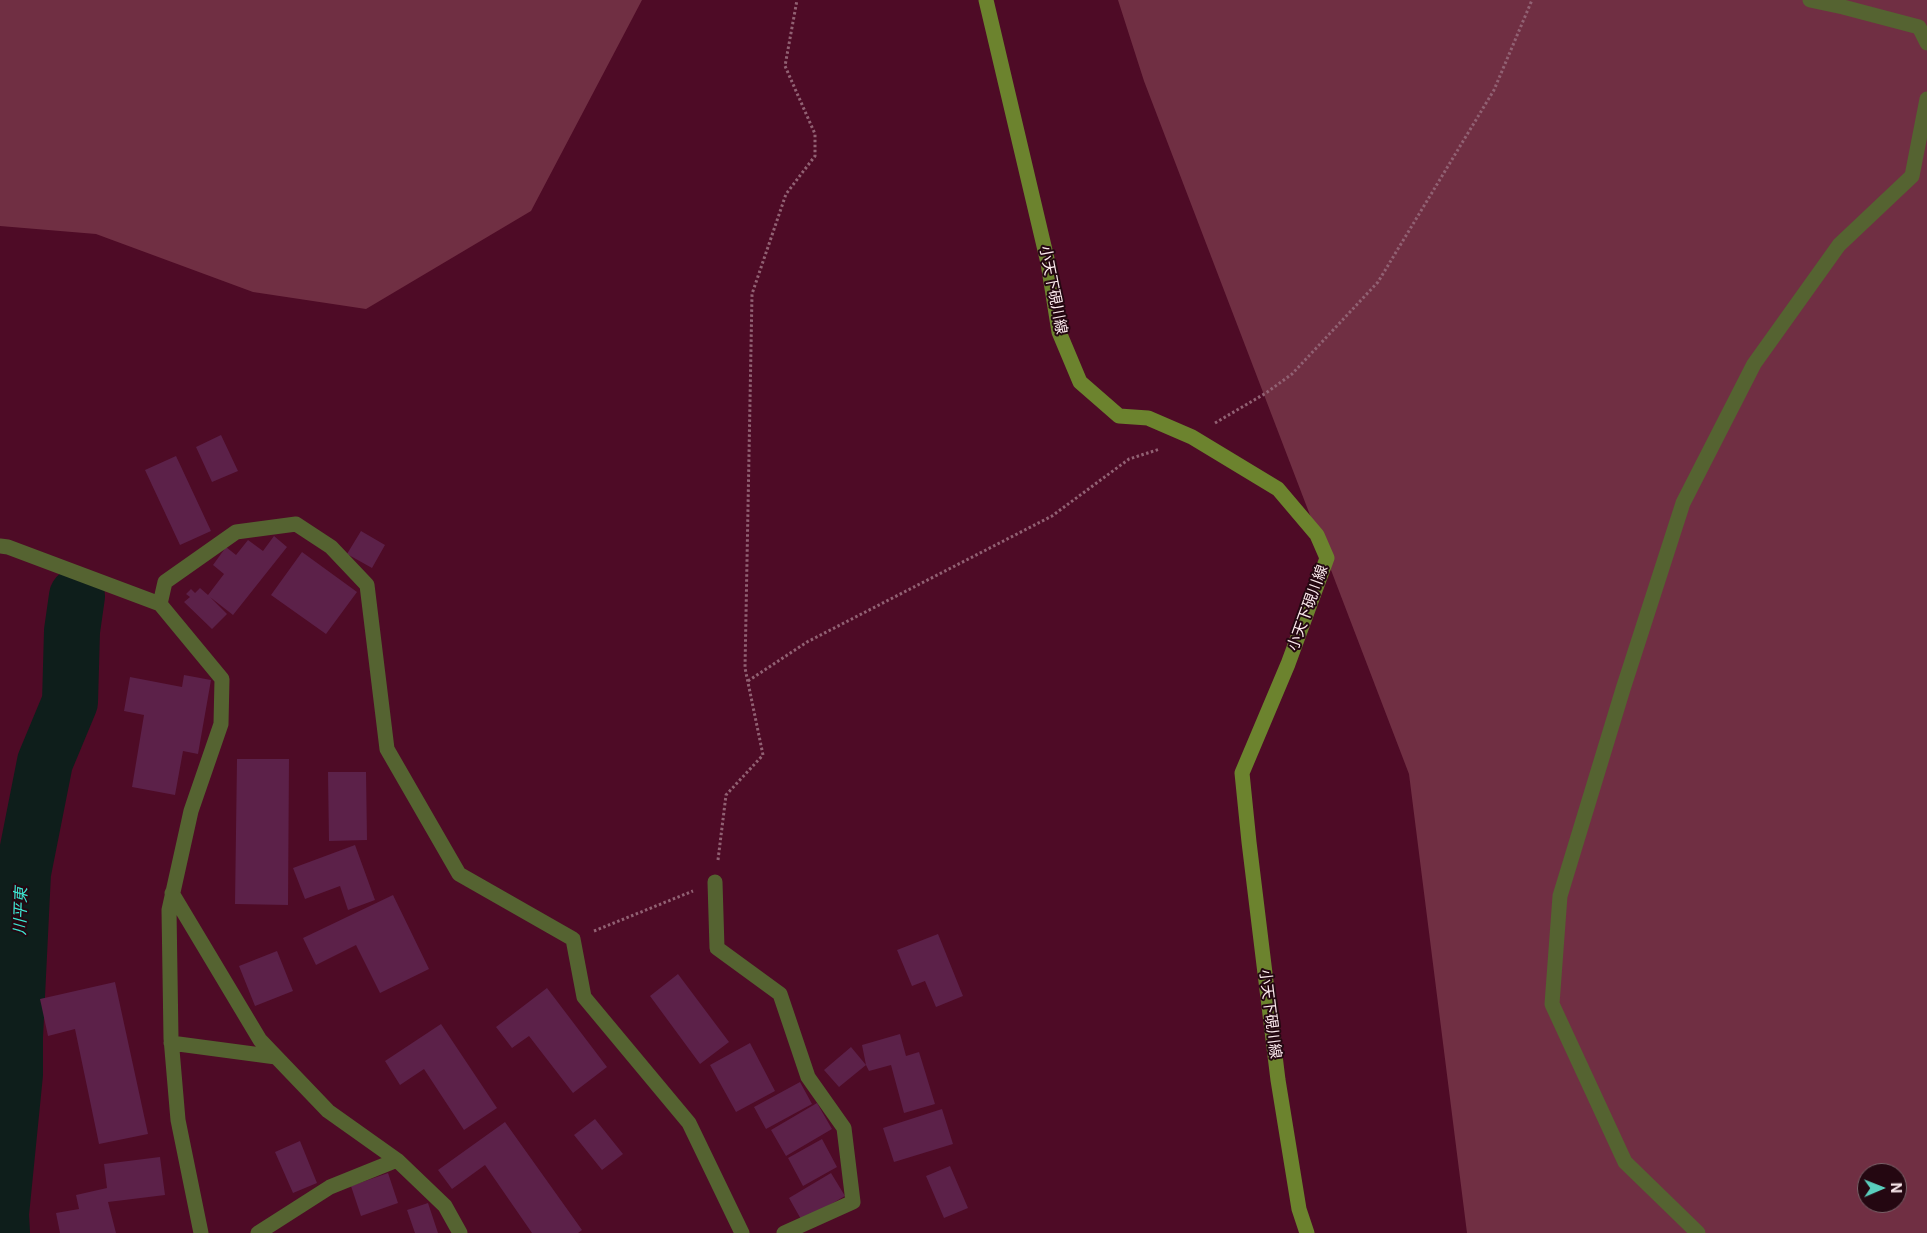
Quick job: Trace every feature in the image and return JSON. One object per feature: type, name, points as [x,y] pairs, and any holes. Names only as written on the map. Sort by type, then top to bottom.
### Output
[{"type":"main road","name":"小天下硯川線","points":[[986,0],[1048,263],[1059,332],[1080,382],[1118,416],[1148,418],[1192,437],[1278,489],[1317,535],[1327,558],[1313,591],[1288,664],[1242,773],[1278,1080],[1299,1209],[1306,1233]]},
{"type":"street","points":[[1810,0],[1918,27],[1927,42]]},
{"type":"street","points":[[1698,1233],[1624,1162],[1552,1004],[1560,896],[1623,689],[1683,504],[1754,364],[1839,245],[1912,176],[1927,99]]},
{"type":"street","points":[[160,604],[165,582],[236,532],[296,524],[330,547],[368,586],[387,749],[459,874],[573,940],[584,997],[689,1123],[742,1233]]},
{"type":"street","points":[[0,546],[8,547],[160,604],[222,679],[221,724],[191,811],[169,910],[171,1043],[178,1120],[201,1233]]},
{"type":"street","points":[[715,882],[717,948],[780,994],[808,1077],[844,1128],[853,1202],[784,1233]]},
{"type":"street","points":[[172,893],[260,1040],[328,1111],[397,1160],[445,1206],[460,1233]]},
{"type":"street","points":[[171,1043],[276,1056]]},
{"type":"street","points":[[258,1233],[330,1187],[397,1160]]},
{"type":"path","points":[[573,940],[715,882],[726,795],[763,755],[745,668],[752,294],[786,194],[815,156],[815,134],[785,66],[797,0]]},
{"type":"path","points":[[748,681],[807,642],[1052,516],[1129,459],[1192,437],[1266,393],[1292,374],[1378,282],[1494,90],[1532,0]]},
{"type":"shaded area","points":[[0,0],[642,0],[531,211],[366,309],[253,292],[96,234],[0,226]]},
{"type":"shaded area","points":[[1118,0],[1927,0],[1927,1233],[1467,1233],[1409,774],[1144,81]]},
{"type":"building","points":[[221,435],[238,471],[212,482],[196,447]]},
{"type":"building","points":[[176,456],[211,531],[180,545],[145,470]]},
{"type":"building","points":[[361,531],[385,545],[372,568],[347,554]]},
{"type":"building","points":[[274,536],[287,547],[233,615],[210,597],[227,614],[212,629],[184,602],[190,597],[186,594],[191,589],[195,593],[200,588],[208,595],[224,574],[213,565],[226,547],[236,555],[248,540],[263,551]]},
{"type":"building","points":[[302,552],[357,592],[326,634],[271,595]]},
{"type":"building","points":[[184,675],[211,680],[198,754],[183,751],[175,795],[132,787],[144,715],[124,711],[130,677],[182,687]]},
{"type":"building","points":[[237,759],[289,759],[288,905],[235,904]]},
{"type":"building","points":[[328,772],[366,772],[367,840],[329,841]]},
{"type":"building","points":[[355,845],[375,900],[348,910],[340,886],[305,899],[293,868]]},
{"type":"building","points":[[393,895],[429,969],[380,993],[356,945],[316,965],[303,938]]},
{"type":"building","points":[[938,934],[963,996],[936,1007],[925,981],[912,986],[897,950]]},
{"type":"building","points":[[277,951],[293,991],[255,1006],[239,966]]},
{"type":"building","points":[[678,974],[729,1042],[700,1064],[650,996]]},
{"type":"building","points":[[115,982],[148,1134],[99,1144],[75,1029],[48,1036],[40,999]]},
{"type":"building","points":[[547,988],[607,1067],[573,1093],[529,1036],[512,1048],[496,1027]]},
{"type":"building","points":[[441,1024],[497,1108],[464,1130],[424,1069],[400,1085],[385,1061]]},
{"type":"building","points":[[900,1034],[906,1056],[919,1052],[935,1104],[904,1113],[891,1065],[869,1071],[862,1045]]},
{"type":"building","points":[[750,1043],[775,1091],[736,1112],[710,1065]]},
{"type":"building","points":[[851,1047],[866,1065],[839,1087],[824,1070]]},
{"type":"building","points":[[800,1082],[812,1104],[766,1129],[754,1107]]},
{"type":"building","points":[[817,1103],[832,1129],[786,1156],[771,1130]]},
{"type":"building","points":[[942,1109],[953,1144],[894,1162],[883,1128]]},
{"type":"building","points":[[595,1119],[623,1154],[602,1170],[574,1135]]},
{"type":"building","points":[[505,1122],[582,1230],[578,1233],[532,1233],[485,1165],[452,1189],[438,1170]]},
{"type":"building","points":[[822,1139],[837,1167],[803,1186],[788,1158]]},
{"type":"building","points":[[300,1141],[317,1183],[293,1193],[275,1152]]},
{"type":"building","points":[[160,1157],[165,1195],[108,1202],[116,1233],[60,1233],[56,1213],[79,1209],[76,1195],[107,1188],[104,1164]]},
{"type":"building","points":[[950,1166],[968,1208],[944,1218],[926,1176]]},
{"type":"building","points":[[388,1173],[398,1203],[361,1216],[351,1186]]},
{"type":"building","points":[[831,1173],[845,1196],[802,1221],[789,1198]]},
{"type":"building","points":[[428,1203],[438,1233],[415,1233],[407,1210]]},
{"type":"waterway","name":"川平東","points":[[2,1233],[1,1214],[15,1074],[23,873],[45,762],[70,702],[72,631],[77,596]]}]
